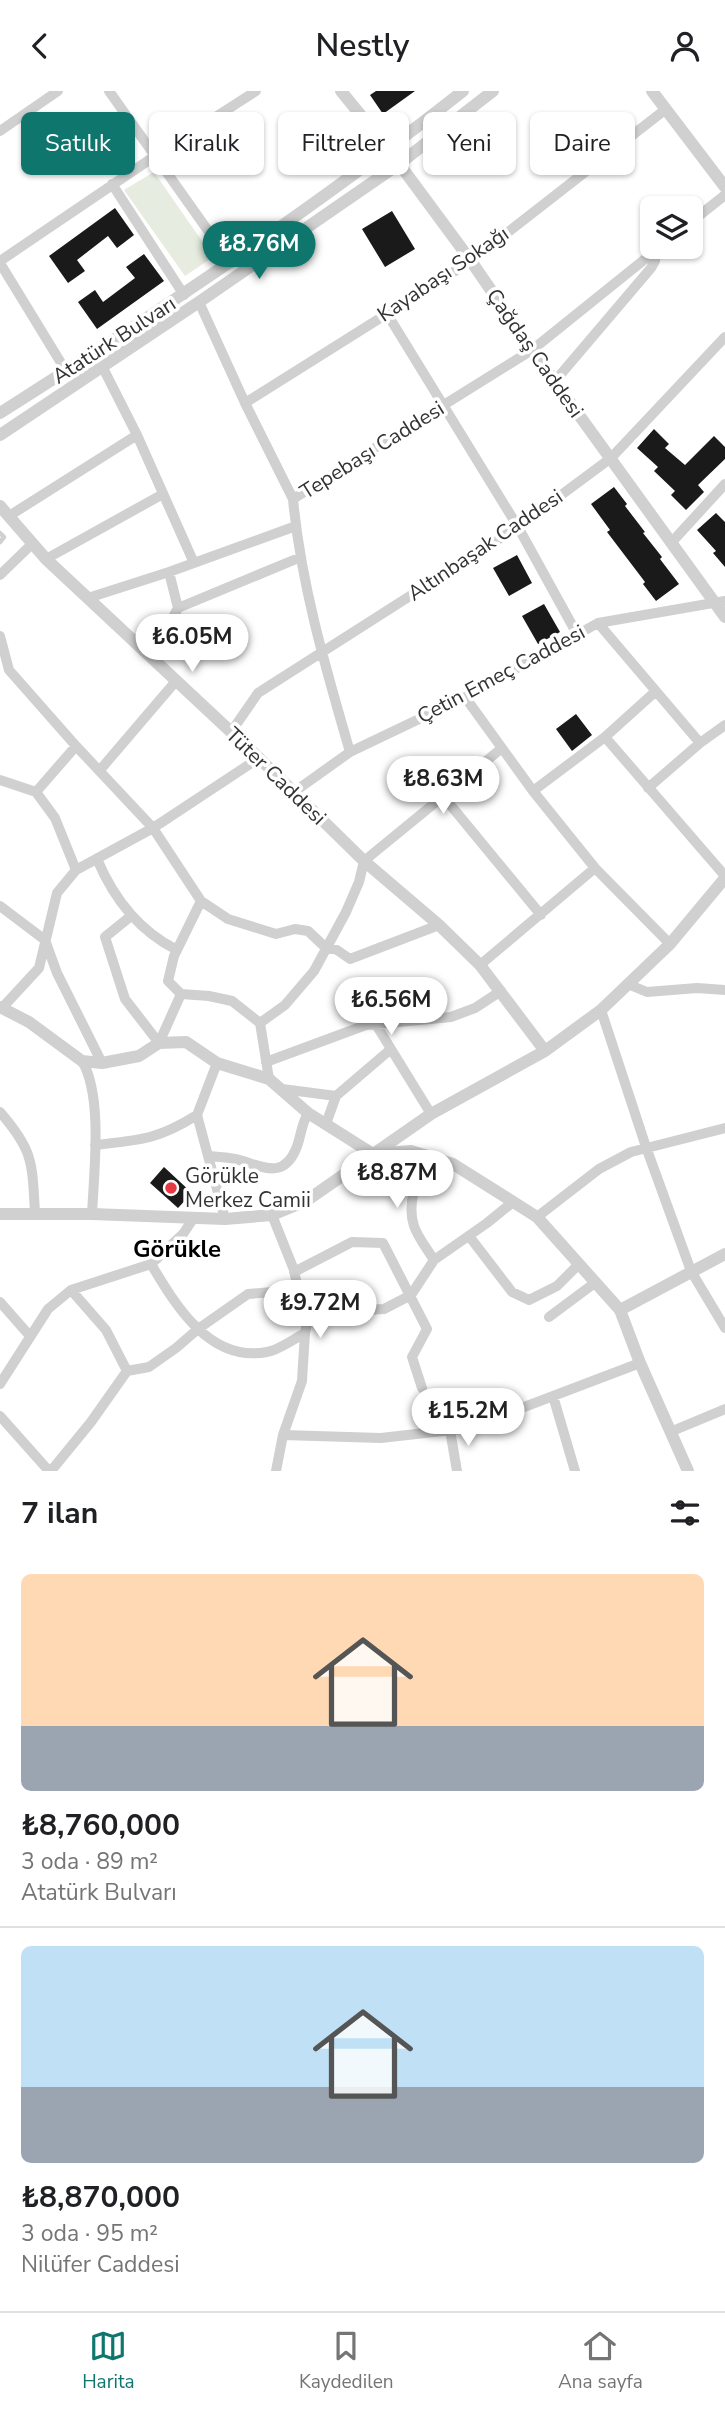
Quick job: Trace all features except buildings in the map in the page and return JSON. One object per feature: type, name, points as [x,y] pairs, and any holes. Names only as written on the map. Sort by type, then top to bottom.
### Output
[{"type":"street","points":[[0,131],[58,91]]},
{"type":"street","points":[[109,91],[149,148]]},
{"type":"street","points":[[223,112],[256,91]]},
{"type":"street","name":"Çağdaş Caddesi","points":[[341,91],[358,112]]},
{"type":"street","name":"Atatürk Bulvarı","points":[[409,134],[463,91]]},
{"type":"street","points":[[409,156],[493,91]]},
{"type":"street","points":[[652,91],[725,187]]},
{"type":"street","name":"Kayabaşı Sokağı","points":[[245,403],[471,261],[666,109]]},
{"type":"street","points":[[66,371],[0,262],[149,160]]},
{"type":"street","points":[[168,175],[230,263]]},
{"type":"street","name":"Atatürk Bulvarı","points":[[0,412],[184,295],[354,175]]},
{"type":"street","points":[[0,435],[383,175]]},
{"type":"street","name":"Çağdaş Caddesi","points":[[407,175],[671,543],[720,602],[725,617]]},
{"type":"street","points":[[112,184],[184,295]]},
{"type":"street","points":[[703,212],[725,195]]},
{"type":"street","name":"Tepebaşı Caddesi","points":[[350,752],[321,653],[301,557],[293,499],[532,350],[644,259]]},
{"type":"street","points":[[555,381],[652,268],[655,259]]},
{"type":"street","points":[[198,302],[293,499]]},
{"type":"street","points":[[386,312],[518,527],[577,634]]},
{"type":"street","name":"Altınbaşak Caddesi","points":[[232,732],[258,693],[518,527],[611,458],[725,337]]},
{"type":"street","points":[[102,366],[137,435],[194,563]]},
{"type":"street","points":[[9,516],[137,435]]},
{"type":"street","points":[[671,543],[725,484]]},
{"type":"street","points":[[46,559],[163,493]]},
{"type":"street","name":"Tüter Caddesi","points":[[0,506],[46,559],[232,732],[364,861],[439,925],[480,965],[545,1051]]},
{"type":"street","points":[[88,598],[296,526]]},
{"type":"street","points":[[0,575],[33,543]]},
{"type":"street","points":[[177,608],[301,557]]},
{"type":"street","points":[[151,658],[177,608],[169,572]]},
{"type":"street","name":"Çetin Emeç Caddesi","points":[[295,792],[350,752],[466,697],[598,622],[720,602]]},
{"type":"street","points":[[598,622],[700,743]]},
{"type":"street","points":[[0,636],[9,670],[153,828],[201,901],[228,919],[276,934],[295,929],[308,931],[325,947],[337,950],[350,959],[439,925]]},
{"type":"street","points":[[100,770],[176,681]]},
{"type":"street","points":[[533,791],[605,737],[656,691]]},
{"type":"street","points":[[466,697],[533,791],[595,868],[670,944]]},
{"type":"street","points":[[648,788],[725,725]]},
{"type":"street","points":[[0,1214],[92,1214],[193,1219],[272,1215],[306,1201],[431,1114],[545,1051],[601,1010],[670,944],[725,877],[605,737]]},
{"type":"street","points":[[36,792],[76,746]]},
{"type":"street","points":[[260,1023],[285,1005],[314,971],[346,912],[359,882],[364,861],[502,748]]},
{"type":"street","points":[[92,1214],[95,1145],[93,1104],[87,1070],[82,1061],[29,1021],[1,1007],[38,968],[57,893],[76,870],[153,828],[259,758]]},
{"type":"street","points":[[0,781],[36,792],[55,818],[76,870]]},
{"type":"street","points":[[443,796],[541,915]]},
{"type":"street","points":[[97,859],[131,916],[160,941],[177,950]]},
{"type":"street","points":[[480,965],[595,868]]},
{"type":"street","points":[[201,901],[177,950],[168,981],[181,994],[232,1001],[260,1023],[269,1079]]},
{"type":"street","points":[[0,906],[46,940],[57,973],[102,1063]]},
{"type":"street","points":[[131,916],[105,937],[125,999],[159,1043]]},
{"type":"street","points":[[630,985],[647,992],[697,988],[725,990]]},
{"type":"street","points":[[266,1062],[375,1023],[451,1017],[475,1008],[501,991]]},
{"type":"street","points":[[159,1043],[181,994]]},
{"type":"street","points":[[601,1010],[646,1147],[691,1271],[725,1328]]},
{"type":"street","points":[[375,1023],[431,1114]]},
{"type":"street","points":[[82,1061],[102,1063],[139,1056],[159,1043],[186,1042],[217,1063],[269,1079],[308,1113],[373,1154],[411,1151],[453,1164],[537,1217],[621,1310],[640,1363],[688,1471]]},
{"type":"street","points":[[326,1124],[337,1096],[391,1049]]},
{"type":"street","points":[[217,1063],[197,1115],[225,1219]]},
{"type":"street","points":[[282,1089],[337,1096]]},
{"type":"street","points":[[0,1112],[21,1136],[32,1164],[35,1213]]},
{"type":"street","points":[[208,1156],[237,1159],[263,1169],[277,1168],[288,1163],[308,1113]]},
{"type":"street","points":[[95,1145],[149,1139],[170,1132],[197,1115]]},
{"type":"street","points":[[537,1217],[598,1168],[631,1152],[725,1128]]},
{"type":"street","points":[[428,1156],[416,1181],[412,1205],[414,1227],[434,1260]]},
{"type":"street","points":[[309,1313],[384,1309],[411,1295],[434,1260],[513,1202]]},
{"type":"street","points":[[272,1215],[294,1272],[298,1290],[309,1313],[302,1381],[283,1435],[276,1471]]},
{"type":"street","points":[[0,1384],[48,1309],[71,1290],[151,1264],[183,1234],[193,1219]]},
{"type":"street","points":[[469,1236],[512,1292],[529,1300],[557,1286],[579,1264]]},
{"type":"street","points":[[294,1272],[352,1242],[383,1243],[427,1329],[412,1357],[422,1388]]},
{"type":"street","points":[[621,1310],[725,1254]]},
{"type":"street","points":[[151,1264],[178,1309],[198,1329],[232,1352],[268,1352],[305,1333]]},
{"type":"street","points":[[549,1317],[596,1282]]},
{"type":"street","points":[[71,1290],[106,1330],[127,1371]]},
{"type":"street","points":[[0,1416],[50,1471],[91,1422],[127,1371],[149,1367],[248,1294],[298,1290]]},
{"type":"street","points":[[0,1302],[30,1335]]},
{"type":"street","points":[[283,1435],[381,1438],[469,1428],[640,1363]]},
{"type":"street","points":[[553,1396],[575,1471]]},
{"type":"street","points":[[670,1432],[725,1409]]},
{"type":"street","points":[[450,1430],[457,1471]]},
{"type":"lane","points":[[0,533],[4,537],[0,542]]},
{"type":"shaded area","points":[[149,175],[156,175],[213,257],[185,276],[124,190]]},
{"type":"place","name":"Görükle Merkez Camii","points":[[171,1188]]},
{"type":"district","name":"Görükle","points":[[177,1249]]}]
